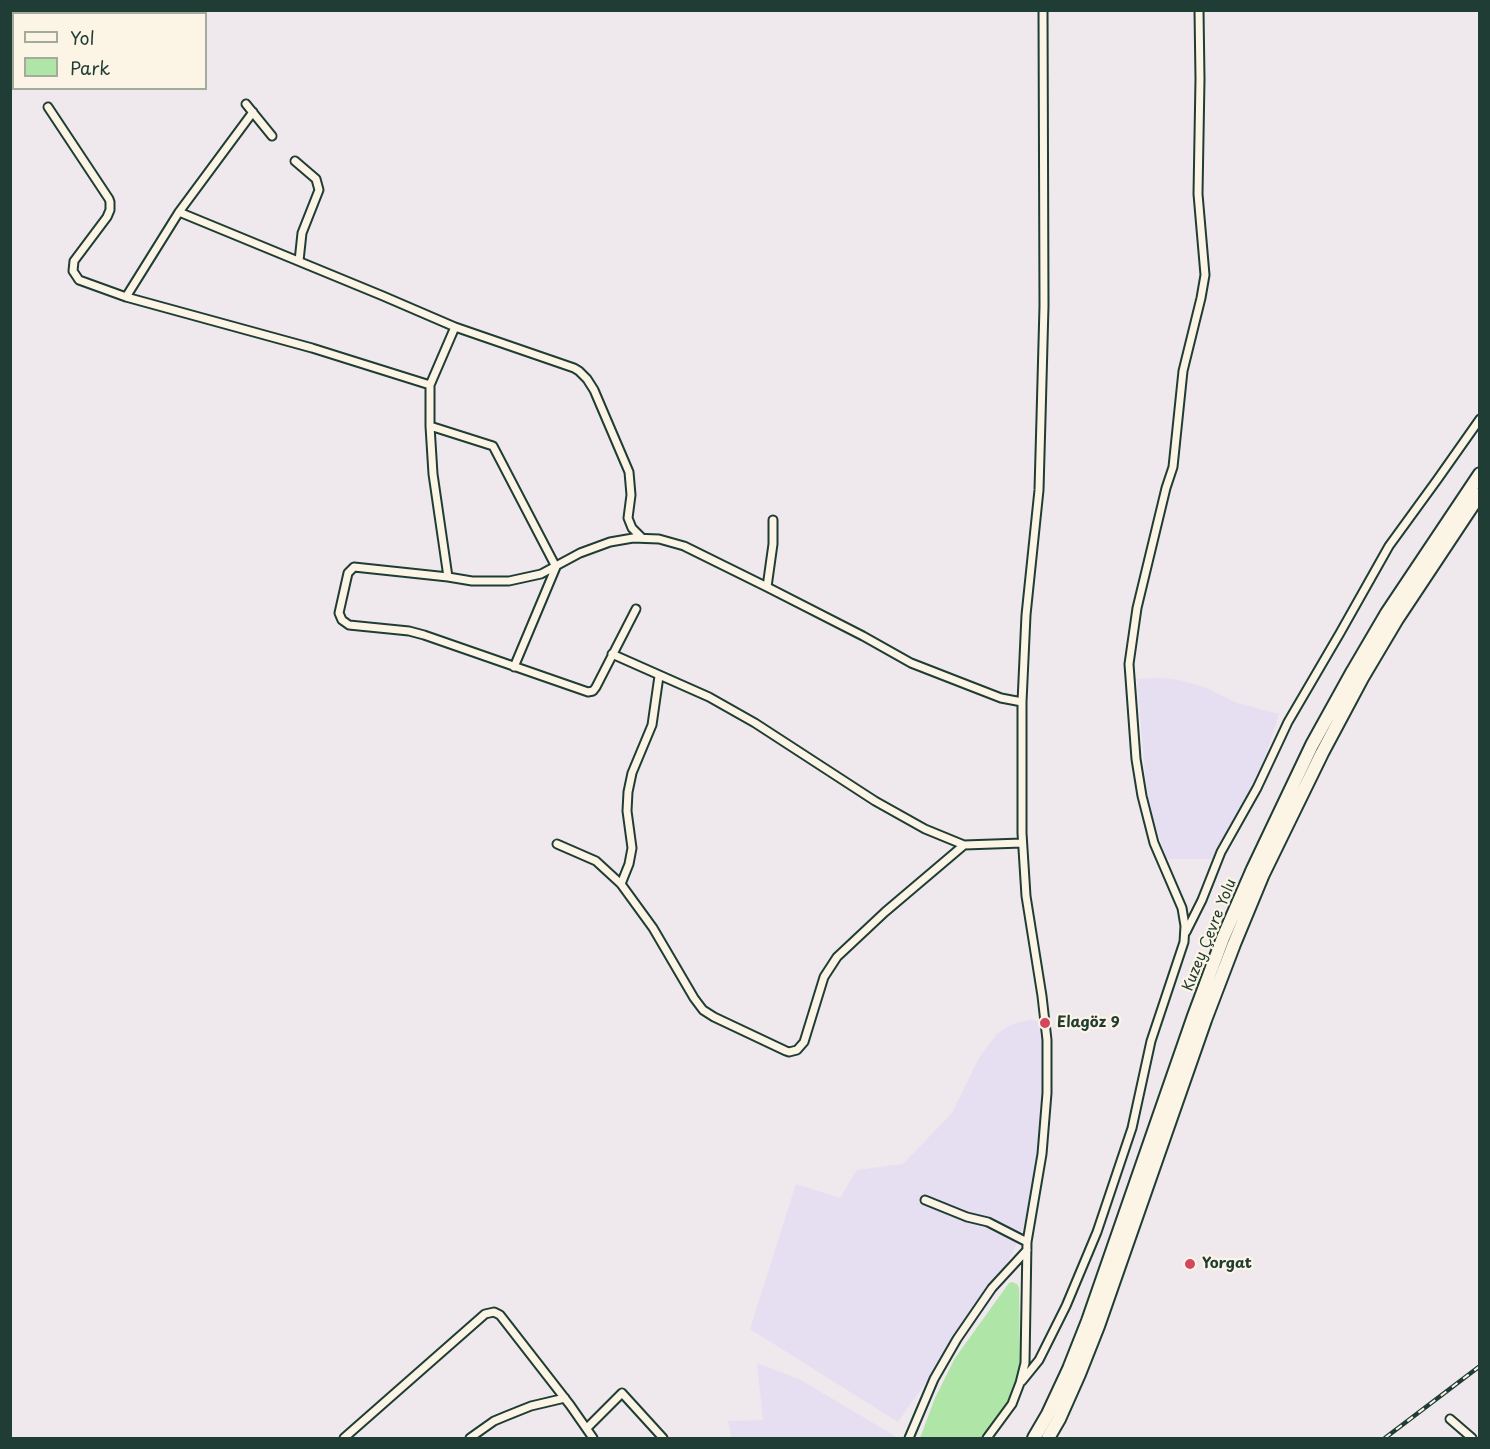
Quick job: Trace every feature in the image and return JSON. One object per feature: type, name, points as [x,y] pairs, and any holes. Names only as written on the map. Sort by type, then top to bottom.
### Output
[{"type":"highway","name":"Kuzey Çevre Yolu","points":[[1034,1438],[1052,1405],[1088,1322],[1194,1016],[1223,938],[1253,869],[1312,745],[1353,671],[1387,613],[1479,474]]},
{"type":"highway","name":"Kuzey Çevre Yolu","points":[[1048,1438],[1079,1374],[1098,1326],[1205,1020],[1263,874],[1316,763],[1362,678],[1397,619],[1479,494]]},
{"type":"street","points":[[987,1438],[1012,1404],[1020,1383],[1026,1354],[1027,1246],[1038,1184],[1047,1099],[1048,1060],[1042,996],[1026,896],[1022,843],[1022,702],[1026,615],[1039,490],[1044,306],[1043,10]]},
{"type":"street","points":[[1020,1383],[1039,1360],[1066,1306],[1097,1232],[1132,1128],[1151,1041],[1184,942],[1184,918],[1179,899],[1157,850],[1142,796],[1136,759],[1129,664],[1137,608],[1173,467],[1183,371],[1205,275],[1198,194],[1199,10]]},
{"type":"street","points":[[246,104],[272,136]]},
{"type":"street","points":[[48,107],[110,202],[107,217],[74,261],[72,268],[76,278],[126,297],[312,348],[430,385]]},
{"type":"street","points":[[126,297],[179,212],[253,112]]},
{"type":"street","points":[[295,161],[316,179],[320,190],[302,233],[299,261]]},
{"type":"street","points":[[179,212],[455,327],[574,368],[587,379],[594,390],[629,471],[631,495],[628,518],[634,531],[641,537]]},
{"type":"street","points":[[448,577],[432,474],[430,385],[455,327]]},
{"type":"street","points":[[1185,934],[1202,900],[1221,852],[1257,788],[1288,722],[1389,546],[1479,419]]},
{"type":"street","points":[[430,426],[493,446],[556,567]]},
{"type":"street","points":[[767,587],[773,544],[773,520]]},
{"type":"street","points":[[636,609],[596,687],[593,691],[588,692],[409,631],[349,625],[342,620],[339,609],[348,573],[354,567],[485,582],[509,581],[531,577],[556,567],[580,553],[617,540],[641,537],[659,539],[676,543],[767,587],[911,663],[1001,698],[1022,702]]},
{"type":"street","points":[[514,667],[556,567]]},
{"type":"street","points":[[612,654],[710,697],[874,801],[925,829],[964,845],[1022,843]]},
{"type":"street","points":[[621,884],[629,864],[632,848],[627,811],[628,792],[632,773],[654,718],[659,676]]},
{"type":"street","points":[[557,844],[596,861],[621,884],[653,928],[703,1010],[786,1051],[800,1048],[804,1042],[824,977],[837,957],[885,912],[964,845]]},
{"type":"street","points":[[925,1200],[967,1217],[988,1222],[1027,1246]]},
{"type":"street","points":[[909,1438],[934,1379],[957,1339],[992,1288],[1027,1246]]},
{"type":"street","points":[[344,1438],[485,1314],[496,1312],[565,1398],[593,1438]]},
{"type":"street","points":[[586,1428],[622,1393],[663,1438]]},
{"type":"street","points":[[470,1438],[494,1421],[512,1413],[565,1398]]},
{"type":"street","points":[[1450,1419],[1472,1438]]},
{"type":"shaded area","points":[[1137,679],[1179,680],[1207,688],[1237,703],[1279,714],[1254,791],[1212,859],[1166,859],[1147,797]]},
{"type":"shaded area","points":[[1038,1021],[1042,1031],[1043,1092],[1038,1162],[1024,1226],[1002,1273],[898,1422],[750,1329],[796,1184],[840,1198],[857,1170],[903,1164],[952,1113],[980,1056],[997,1034],[1016,1023]]},
{"type":"shaded area","points":[[757,1363],[799,1379],[895,1438],[731,1438],[728,1421],[763,1420]]},
{"type":"green space","points":[[1012,1282],[1019,1288],[1020,1362],[1018,1380],[1007,1406],[984,1438],[920,1438],[935,1398],[955,1358],[1009,1283]]},
{"type":"railway","points":[[1385,1438],[1480,1366]]},
{"type":"place","name":"Elagöz 9","points":[[1045,1023]]},
{"type":"place","name":"Yorgat","points":[[1190,1264]]}]
